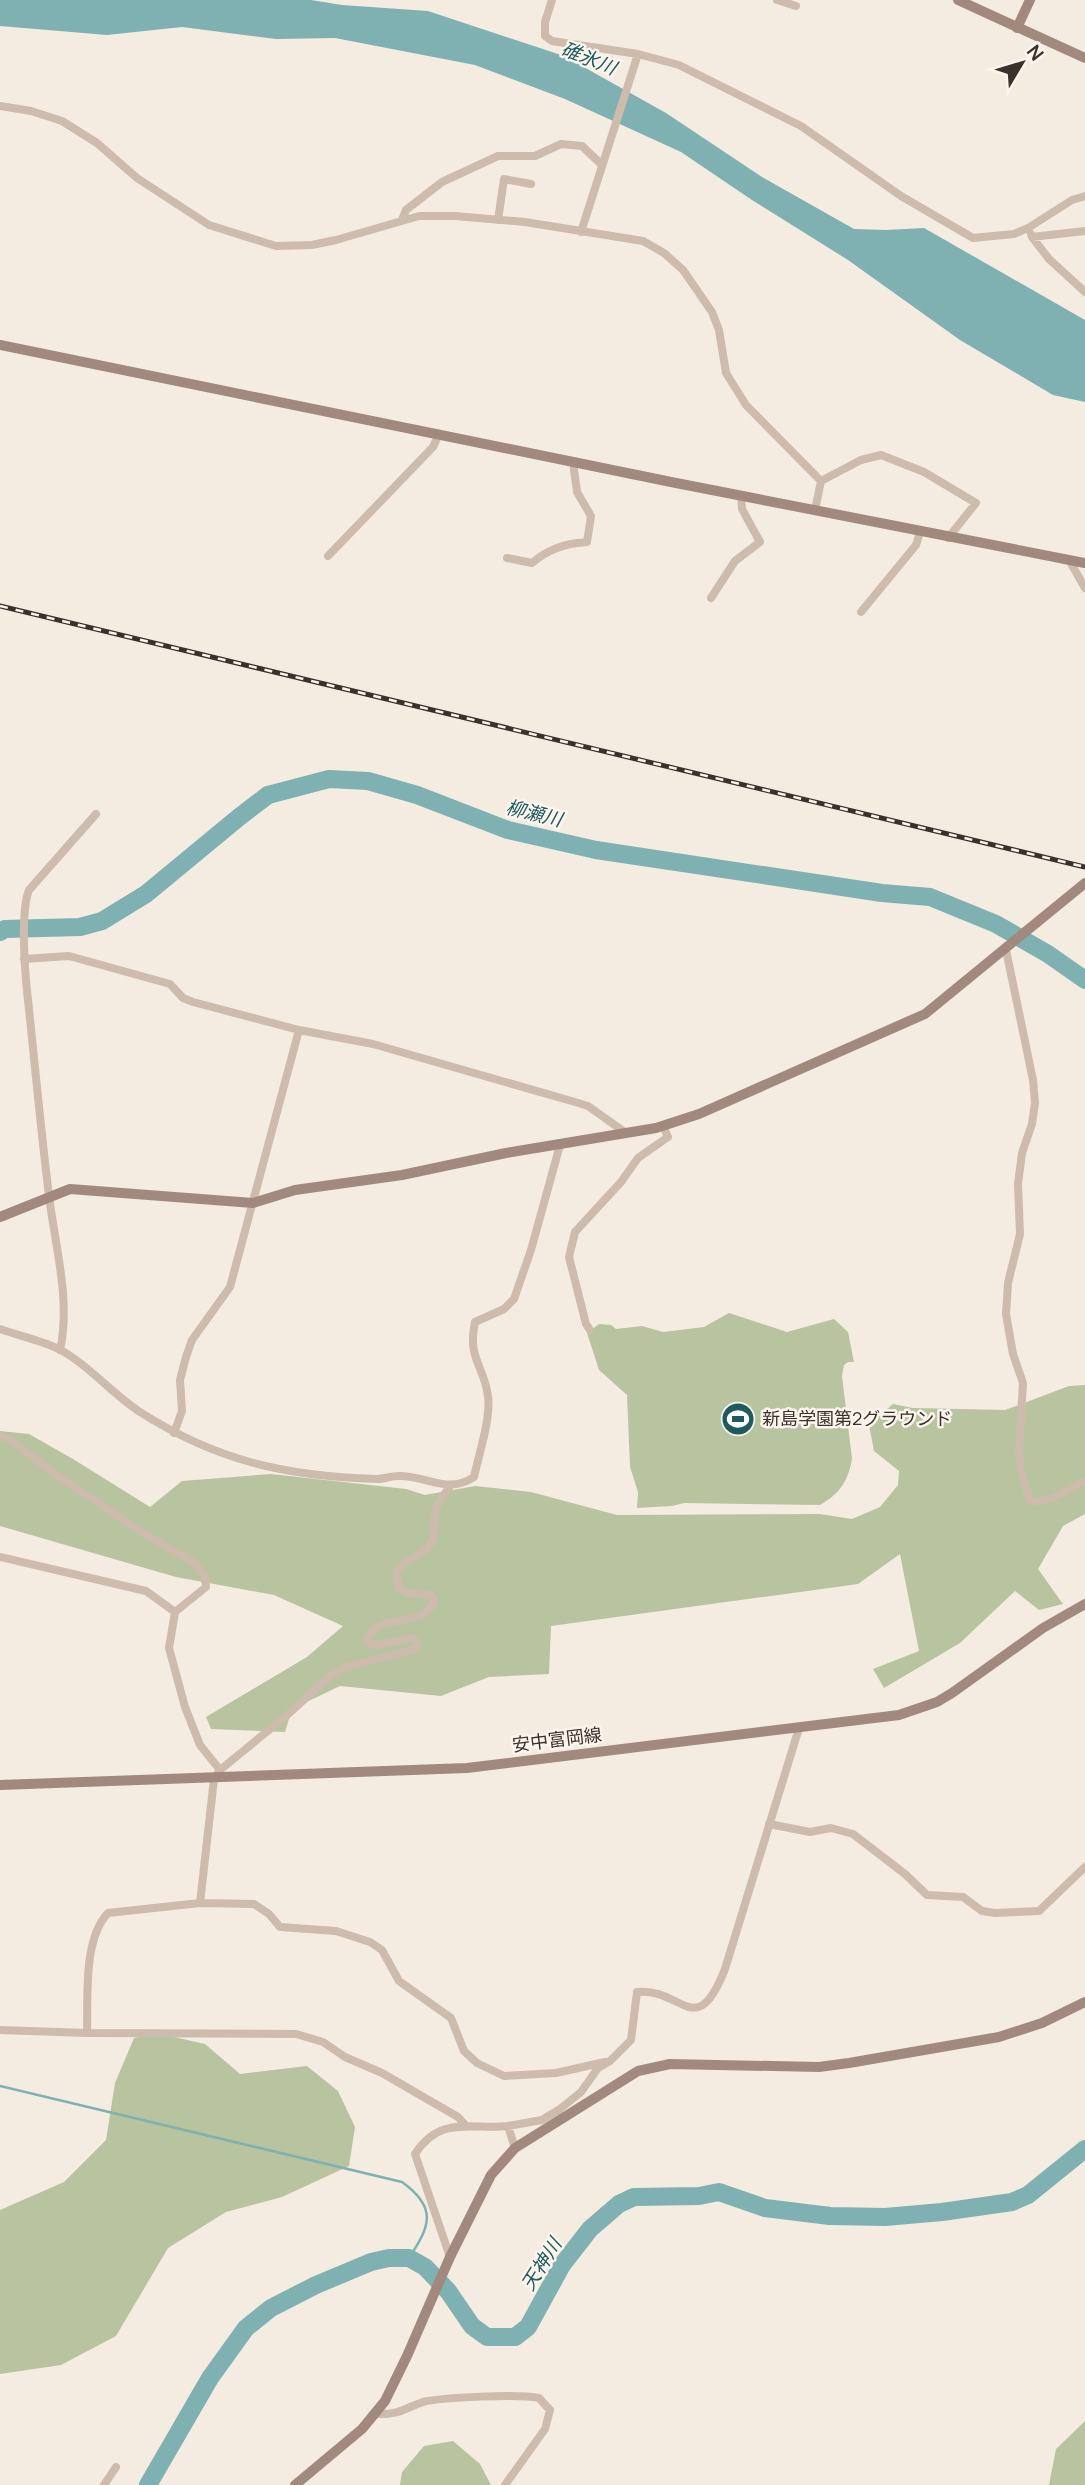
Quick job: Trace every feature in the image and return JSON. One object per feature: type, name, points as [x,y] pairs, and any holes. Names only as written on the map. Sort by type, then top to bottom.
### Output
[{"type":"street","points":[[552,0],[545,22],[545,36],[552,41],[679,65],[801,126],[901,196],[973,238],[1014,234],[1072,200],[1085,196]]},
{"type":"street","points":[[777,0],[796,6]]},
{"type":"street","points":[[958,0],[1085,58]]},
{"type":"street","points":[[1017,28],[1030,0]]},
{"type":"street","points":[[581,232],[637,57]]},
{"type":"street","points":[[0,106],[31,111],[62,121],[97,143],[137,178],[209,225],[276,246],[324,243],[419,216],[498,220],[643,241],[664,253],[683,270],[712,312],[719,330],[726,373],[746,405],[821,481]]},
{"type":"street","points":[[402,220],[406,210],[442,182],[498,156],[534,156],[561,144],[582,146],[603,162]]},
{"type":"street","points":[[498,220],[504,178],[531,184]]},
{"type":"street","points":[[1028,228],[1049,260],[1085,292]]},
{"type":"street","points":[[1032,237],[1085,231]]},
{"type":"street","points":[[0,345],[948,538],[1085,563]]},
{"type":"street","points":[[328,556],[433,447],[439,434]]},
{"type":"street","points":[[814,510],[821,481],[861,460],[881,455],[924,472],[976,503],[948,538]]},
{"type":"street","points":[[507,558],[532,563],[542,554],[572,542],[587,542],[591,516],[577,492],[573,462]]},
{"type":"street","points":[[711,598],[735,561],[760,542],[742,509],[741,496]]},
{"type":"street","points":[[861,612],[916,545],[920,532]]},
{"type":"street","points":[[1069,559],[1085,588]]},
{"type":"street","points":[[60,1350],[64,1331],[64,1307],[49,1196],[24,958],[25,900],[29,890],[96,814]]},
{"type":"street","points":[[0,1217],[70,1189],[253,1203],[295,1191],[402,1175],[506,1153],[663,1126],[699,1114],[925,1014],[1085,883]]},
{"type":"street","points":[[1008,948],[1035,1103],[1032,1124],[1022,1153],[1018,1184],[1020,1234],[1008,1283],[1007,1304],[1013,1354],[1024,1382],[1019,1451],[1021,1472],[1030,1500],[1038,1503],[1085,1481]]},
{"type":"street","points":[[24,958],[69,956],[170,984],[183,998],[193,1002],[299,1030],[373,1044],[588,1106],[626,1133]]},
{"type":"street","points":[[174,1433],[182,1411],[180,1380],[192,1340],[230,1287],[299,1030]]},
{"type":"street","points":[[590,1330],[569,1257],[575,1233],[621,1182],[638,1158],[667,1137],[663,1126]]},
{"type":"street","points":[[0,1329],[60,1350],[139,1411],[203,1447],[268,1467],[314,1474],[380,1479],[398,1476],[451,1485],[463,1484],[474,1476],[487,1415],[488,1396],[473,1353],[472,1335],[475,1322],[504,1308],[514,1299],[561,1145]]},
{"type":"street","points":[[0,1436],[11,1440],[55,1474],[143,1533],[196,1564],[205,1577],[206,1587],[175,1612],[169,1648],[185,1707],[200,1745],[217,1774],[200,1903]]},
{"type":"street","points":[[217,1774],[331,1675],[347,1667],[416,1649],[417,1643],[413,1638],[377,1645],[372,1645],[367,1640],[369,1634],[385,1623],[424,1615],[431,1609],[434,1601],[431,1595],[407,1593],[399,1589],[396,1574],[400,1566],[428,1548],[435,1535],[438,1501],[451,1485]]},
{"type":"street","points":[[0,1558],[146,1591],[175,1612]]},
{"type":"street","name":"安中富岡線","points":[[0,1785],[217,1774],[467,1768],[899,1714],[937,1702],[1042,1628],[1085,1604]]},
{"type":"street","points":[[450,2257],[415,2154],[425,2139],[437,2132],[465,2125],[484,2129],[542,2120],[560,2109],[581,2092],[598,2068],[610,2062],[631,2040],[637,1992],[648,1990],[688,2008],[701,2007],[716,1992],[799,1728]]},
{"type":"street","points":[[769,1824],[810,1832],[831,1828],[853,1834],[905,1874],[927,1895],[963,1897],[982,1911],[995,1913],[1039,1911],[1085,1867]]},
{"type":"street","points":[[87,2033],[90,1955],[99,1923],[108,1913],[200,1903],[254,1904],[269,1914],[280,1927],[336,1931],[370,1942],[382,1950],[399,1981],[451,2018],[464,2051],[477,2063],[504,2076],[556,2073],[596,2062],[610,2062]]},
{"type":"street","points":[[295,2485],[376,2414],[399,2374],[450,2257],[491,2175],[515,2148],[626,2078],[651,2067],[670,2064],[819,2067],[849,2063],[1010,2034],[1042,2023],[1085,2002]]},
{"type":"street","points":[[0,2030],[296,2034],[323,2042],[345,2057],[382,2073],[458,2117],[465,2125]]},
{"type":"street","points":[[509,2126],[515,2148]]},
{"type":"street","points":[[376,2414],[395,2415],[425,2402],[518,2396],[539,2398],[550,2410],[545,2429],[505,2485]]},
{"type":"street","points":[[104,2485],[116,2467]]},
{"type":"green space","name":"新島学園第2グラウンド","points":[[729,1313],[787,1332],[834,1319],[848,1332],[854,1362],[844,1365],[842,1376],[852,1459],[845,1481],[837,1492],[820,1505],[684,1503],[637,1508],[638,1492],[630,1467],[627,1395],[599,1370],[587,1333],[599,1324],[611,1325],[616,1329],[642,1326],[663,1332],[704,1327]]},
{"type":"green space","points":[[1085,1385],[1085,1514],[1063,1526],[1038,1569],[1063,1604],[1039,1610],[1015,1591],[960,1643],[884,1688],[873,1669],[919,1651],[900,1554],[858,1584],[551,1626],[549,1674],[489,1677],[441,1696],[340,1686],[292,1709],[285,1732],[211,1729],[206,1717],[307,1657],[343,1626],[274,1595],[176,1577],[0,1526],[0,1431],[29,1434],[150,1507],[182,1481],[271,1474],[406,1489],[425,1495],[475,1486],[531,1492],[617,1515],[820,1514],[852,1519],[880,1507],[898,1485],[899,1471],[874,1451],[869,1425],[893,1404],[913,1408],[1005,1410],[1069,1386]]},
{"type":"green space","points":[[156,2033],[205,2044],[240,2074],[307,2066],[338,2091],[355,2127],[349,2166],[282,2197],[226,2212],[168,2248],[116,2336],[61,2365],[0,2374],[0,2210],[64,2182],[106,2140],[115,2083],[134,2038]]},
{"type":"green space","points":[[1085,2421],[1085,2485],[1049,2485],[1056,2449]]},
{"type":"green space","points":[[453,2441],[480,2464],[491,2485],[400,2485],[402,2472],[424,2446]]},
{"type":"water","points":[[0,0],[311,0],[428,11],[564,56],[666,113],[762,177],[854,229],[924,228],[1085,320],[1085,402],[1053,395],[960,340],[848,260],[681,152],[565,99],[475,65],[335,38],[276,39],[182,27],[107,35],[0,26]]},
{"type":"waterway","name":"柳瀬川","points":[[0,932],[5,929],[80,927],[102,921],[146,894],[268,795],[329,779],[368,781],[417,795],[508,830],[596,850],[882,893],[930,897],[996,924],[1048,954],[1085,980]]},
{"type":"waterway","points":[[0,2086],[402,2182],[421,2200],[427,2218],[422,2236],[409,2258]]},
{"type":"waterway","name":"天神川","points":[[148,2485],[210,2378],[246,2328],[271,2308],[371,2262],[409,2258],[425,2267],[448,2291],[472,2326],[487,2337],[515,2337],[528,2327],[562,2265],[590,2229],[619,2204],[634,2197],[699,2196],[719,2192],[765,2208],[830,2216],[885,2217],[942,2212],[1012,2202],[1028,2195],[1085,2149]]},
{"type":"railway","points":[[0,606],[1085,867]]},
{"type":"place","name":"新島学園第2グラウンド","points":[[738,1419]]},
{"type":"water label","name":"碓氷川","points":[[589,58]]}]
